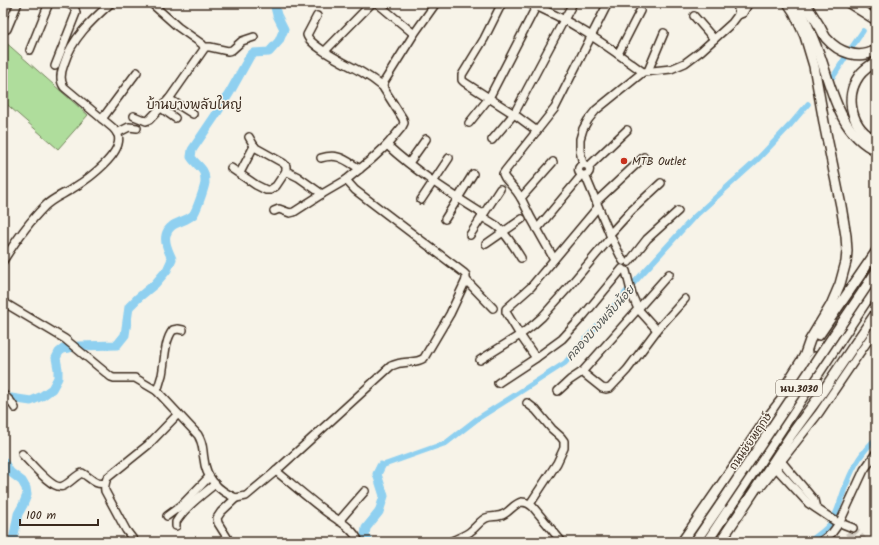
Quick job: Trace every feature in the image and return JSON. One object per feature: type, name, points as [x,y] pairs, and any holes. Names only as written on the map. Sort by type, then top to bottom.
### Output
[{"type":"main road","points":[[788,3],[794,12],[805,36],[814,66],[841,206],[847,251],[846,262],[840,284],[831,305],[810,340],[804,357]]},
{"type":"main road","points":[[797,3],[812,34],[831,91],[841,114],[856,137],[867,146],[876,150]]},
{"type":"main road","points":[[806,3],[826,38],[842,51],[850,54],[862,55],[876,50]]},
{"type":"main road","points":[[849,3],[876,20]]},
{"type":"main road","points":[[871,3],[876,6]]},
{"type":"main road","points":[[876,62],[868,66],[859,75],[854,85],[851,97],[851,104],[855,119],[866,134],[876,140]]},
{"type":"main road","points":[[766,420],[804,357],[876,252]]},
{"type":"main road","points":[[791,435],[866,296],[876,273]]},
{"type":"main road","name":"ถนนชัยพฤกษ์","points":[[707,542],[725,507],[876,273]]},
{"type":"main road","name":"ถนนชัยพฤกษ์","points":[[695,542],[725,507],[876,286]]},
{"type":"main road","points":[[682,542],[766,420],[866,296],[876,290]]},
{"type":"main road","points":[[720,542],[791,435],[876,313]]},
{"type":"street","points":[[7,28],[18,3]]},
{"type":"street","points":[[30,50],[49,3]]},
{"type":"street","points":[[55,66],[76,13],[73,6],[66,3]]},
{"type":"street","points":[[3,261],[30,222],[44,206],[75,188],[99,169],[110,158],[118,145],[119,138],[113,128],[72,95],[64,87],[61,81],[65,58],[76,39],[90,22],[111,3]]},
{"type":"street","points":[[151,3],[178,27],[204,46],[230,51],[242,41],[254,37]]},
{"type":"street","points":[[325,51],[372,3],[414,34]]},
{"type":"street","points":[[383,87],[384,82],[414,34],[436,3]]},
{"type":"street","points":[[502,3],[484,39],[462,75],[462,78],[464,82],[514,114],[537,131]]},
{"type":"street","points":[[528,3],[537,5],[592,36],[645,71],[671,69],[686,63],[702,51],[738,15],[743,13],[748,3]]},
{"type":"street","points":[[492,140],[514,114],[573,3]]},
{"type":"street","points":[[554,259],[521,198],[505,178],[504,173],[555,108],[608,3]]},
{"type":"street","points":[[738,15],[738,9],[741,3]]},
{"type":"street","points":[[468,123],[489,98],[537,5]]},
{"type":"street","points":[[618,54],[640,11]]},
{"type":"street","points":[[274,211],[279,209],[290,213],[294,212],[346,180],[390,149],[404,123],[383,87],[369,76],[325,51],[307,38],[309,29],[317,16]]},
{"type":"street","points":[[694,16],[714,39]]},
{"type":"street","points":[[586,165],[580,151],[580,139],[588,120],[596,110],[645,71],[664,33]]},
{"type":"street","points":[[134,116],[147,121],[161,108],[203,52],[204,46]]},
{"type":"street","points":[[102,118],[137,72]]},
{"type":"street","points":[[169,99],[193,114]]},
{"type":"street","points":[[161,108],[175,118]]},
{"type":"street","points":[[117,133],[129,127],[137,128]]},
{"type":"street","points":[[498,383],[562,339],[624,270],[630,268],[630,265],[610,235],[598,204],[584,175],[580,174],[579,170],[580,166],[586,165],[627,130]]},
{"type":"street","points":[[231,168],[266,190],[270,190],[276,186],[286,171],[286,166],[283,163],[254,146],[249,137]]},
{"type":"street","points":[[409,163],[426,139]]},
{"type":"street","points":[[241,171],[254,146]]},
{"type":"street","points":[[390,149],[497,226],[509,239],[521,258]]},
{"type":"street","points":[[321,158],[332,156],[340,157],[360,169]]},
{"type":"street","points":[[536,358],[506,312],[506,309],[526,293],[598,204],[644,157]]},
{"type":"street","points":[[421,200],[449,158]]},
{"type":"street","points":[[521,198],[554,162]]},
{"type":"street","points":[[286,171],[298,177],[322,194]]},
{"type":"street","points":[[445,219],[473,174]]},
{"type":"street","points":[[537,229],[584,175]]},
{"type":"street","points":[[230,542],[217,518],[221,512],[236,498],[246,496],[276,471],[392,366],[400,363],[420,361],[424,358],[450,314],[466,280],[466,275],[464,273],[355,190],[346,180]]},
{"type":"street","points":[[480,360],[533,325],[553,306],[610,235],[632,210],[661,183]]},
{"type":"street","points":[[470,235],[500,188]]},
{"type":"street","points":[[626,261],[647,239],[678,211]]},
{"type":"street","points":[[486,244],[504,233],[522,219]]},
{"type":"street","points":[[624,270],[632,296],[638,309],[657,330]]},
{"type":"street","points":[[558,391],[582,372],[669,274]]},
{"type":"street","points":[[466,280],[493,308]]},
{"type":"street","points":[[582,372],[602,388],[610,388],[627,370],[657,330],[685,299]]},
{"type":"street","points":[[3,302],[65,339],[111,377],[135,378],[157,391],[198,435],[202,442],[205,469],[209,477],[223,491],[236,498]]},
{"type":"street","points":[[743,508],[750,502],[819,413],[876,329]]},
{"type":"street","points":[[157,391],[162,375],[167,341],[173,330],[183,330]]},
{"type":"street","points":[[3,394],[13,405]]},
{"type":"street","points":[[527,403],[536,410],[564,441],[564,448],[557,463],[530,504]]},
{"type":"street","points":[[135,542],[126,530],[105,491],[104,483],[107,478],[148,445],[178,414]]},
{"type":"street","points":[[22,454],[49,482],[55,486],[64,486],[78,474],[82,473],[96,483],[104,483]]},
{"type":"street","points":[[820,542],[832,533],[840,522],[864,470],[875,458]]},
{"type":"street","points":[[781,461],[814,500],[816,508]]},
{"type":"street","points":[[776,468],[808,503],[822,513],[840,522],[850,530]]},
{"type":"street","points":[[276,471],[326,512],[355,533],[359,542]]},
{"type":"street","points":[[167,516],[182,504],[209,477]]},
{"type":"street","points":[[176,526],[176,521],[182,514],[215,484]]},
{"type":"street","points":[[339,521],[365,491]]},
{"type":"street","points":[[450,542],[468,534],[488,517],[503,515],[521,502],[530,504],[562,542]]},
{"type":"green space","points":[[3,40],[88,115],[58,149],[3,101]]},
{"type":"waterway","points":[[3,402],[11,398],[31,401],[52,389],[58,378],[56,358],[59,352],[63,349],[79,346],[117,345],[125,335],[129,307],[155,284],[167,270],[172,259],[166,241],[168,231],[173,225],[193,215],[200,200],[205,183],[205,175],[202,169],[191,157],[192,150],[230,92],[250,56],[253,53],[269,52],[279,41],[284,29],[277,15],[274,3]]},
{"type":"waterway","name":"คลองบางพลับน้อย","points":[[829,81],[863,31]]},
{"type":"waterway","name":"คลองบางพลับน้อย","points":[[381,466],[446,443],[477,419],[565,363],[632,285],[693,218],[756,161],[808,104]]},
{"type":"waterway","points":[[809,542],[824,530],[832,521],[855,465],[867,448],[876,439]]},
{"type":"waterway","points":[[3,461],[10,472],[22,481],[26,488],[27,495],[18,514],[12,542]]},
{"type":"waterway","name":"คลองบางพลับน้อย","points":[[369,542],[365,535],[366,528],[379,512],[384,496],[377,474],[381,466]]},
{"type":"tunnel","points":[[853,528],[865,542]]},
{"type":"tunnel","points":[[848,532],[855,542]]},
{"type":"place","name":"MTB Outlet","points":[[624,161]]},
{"type":"district","name":"บ้านบางพลับใหญ่","points":[[194,104]]}]
